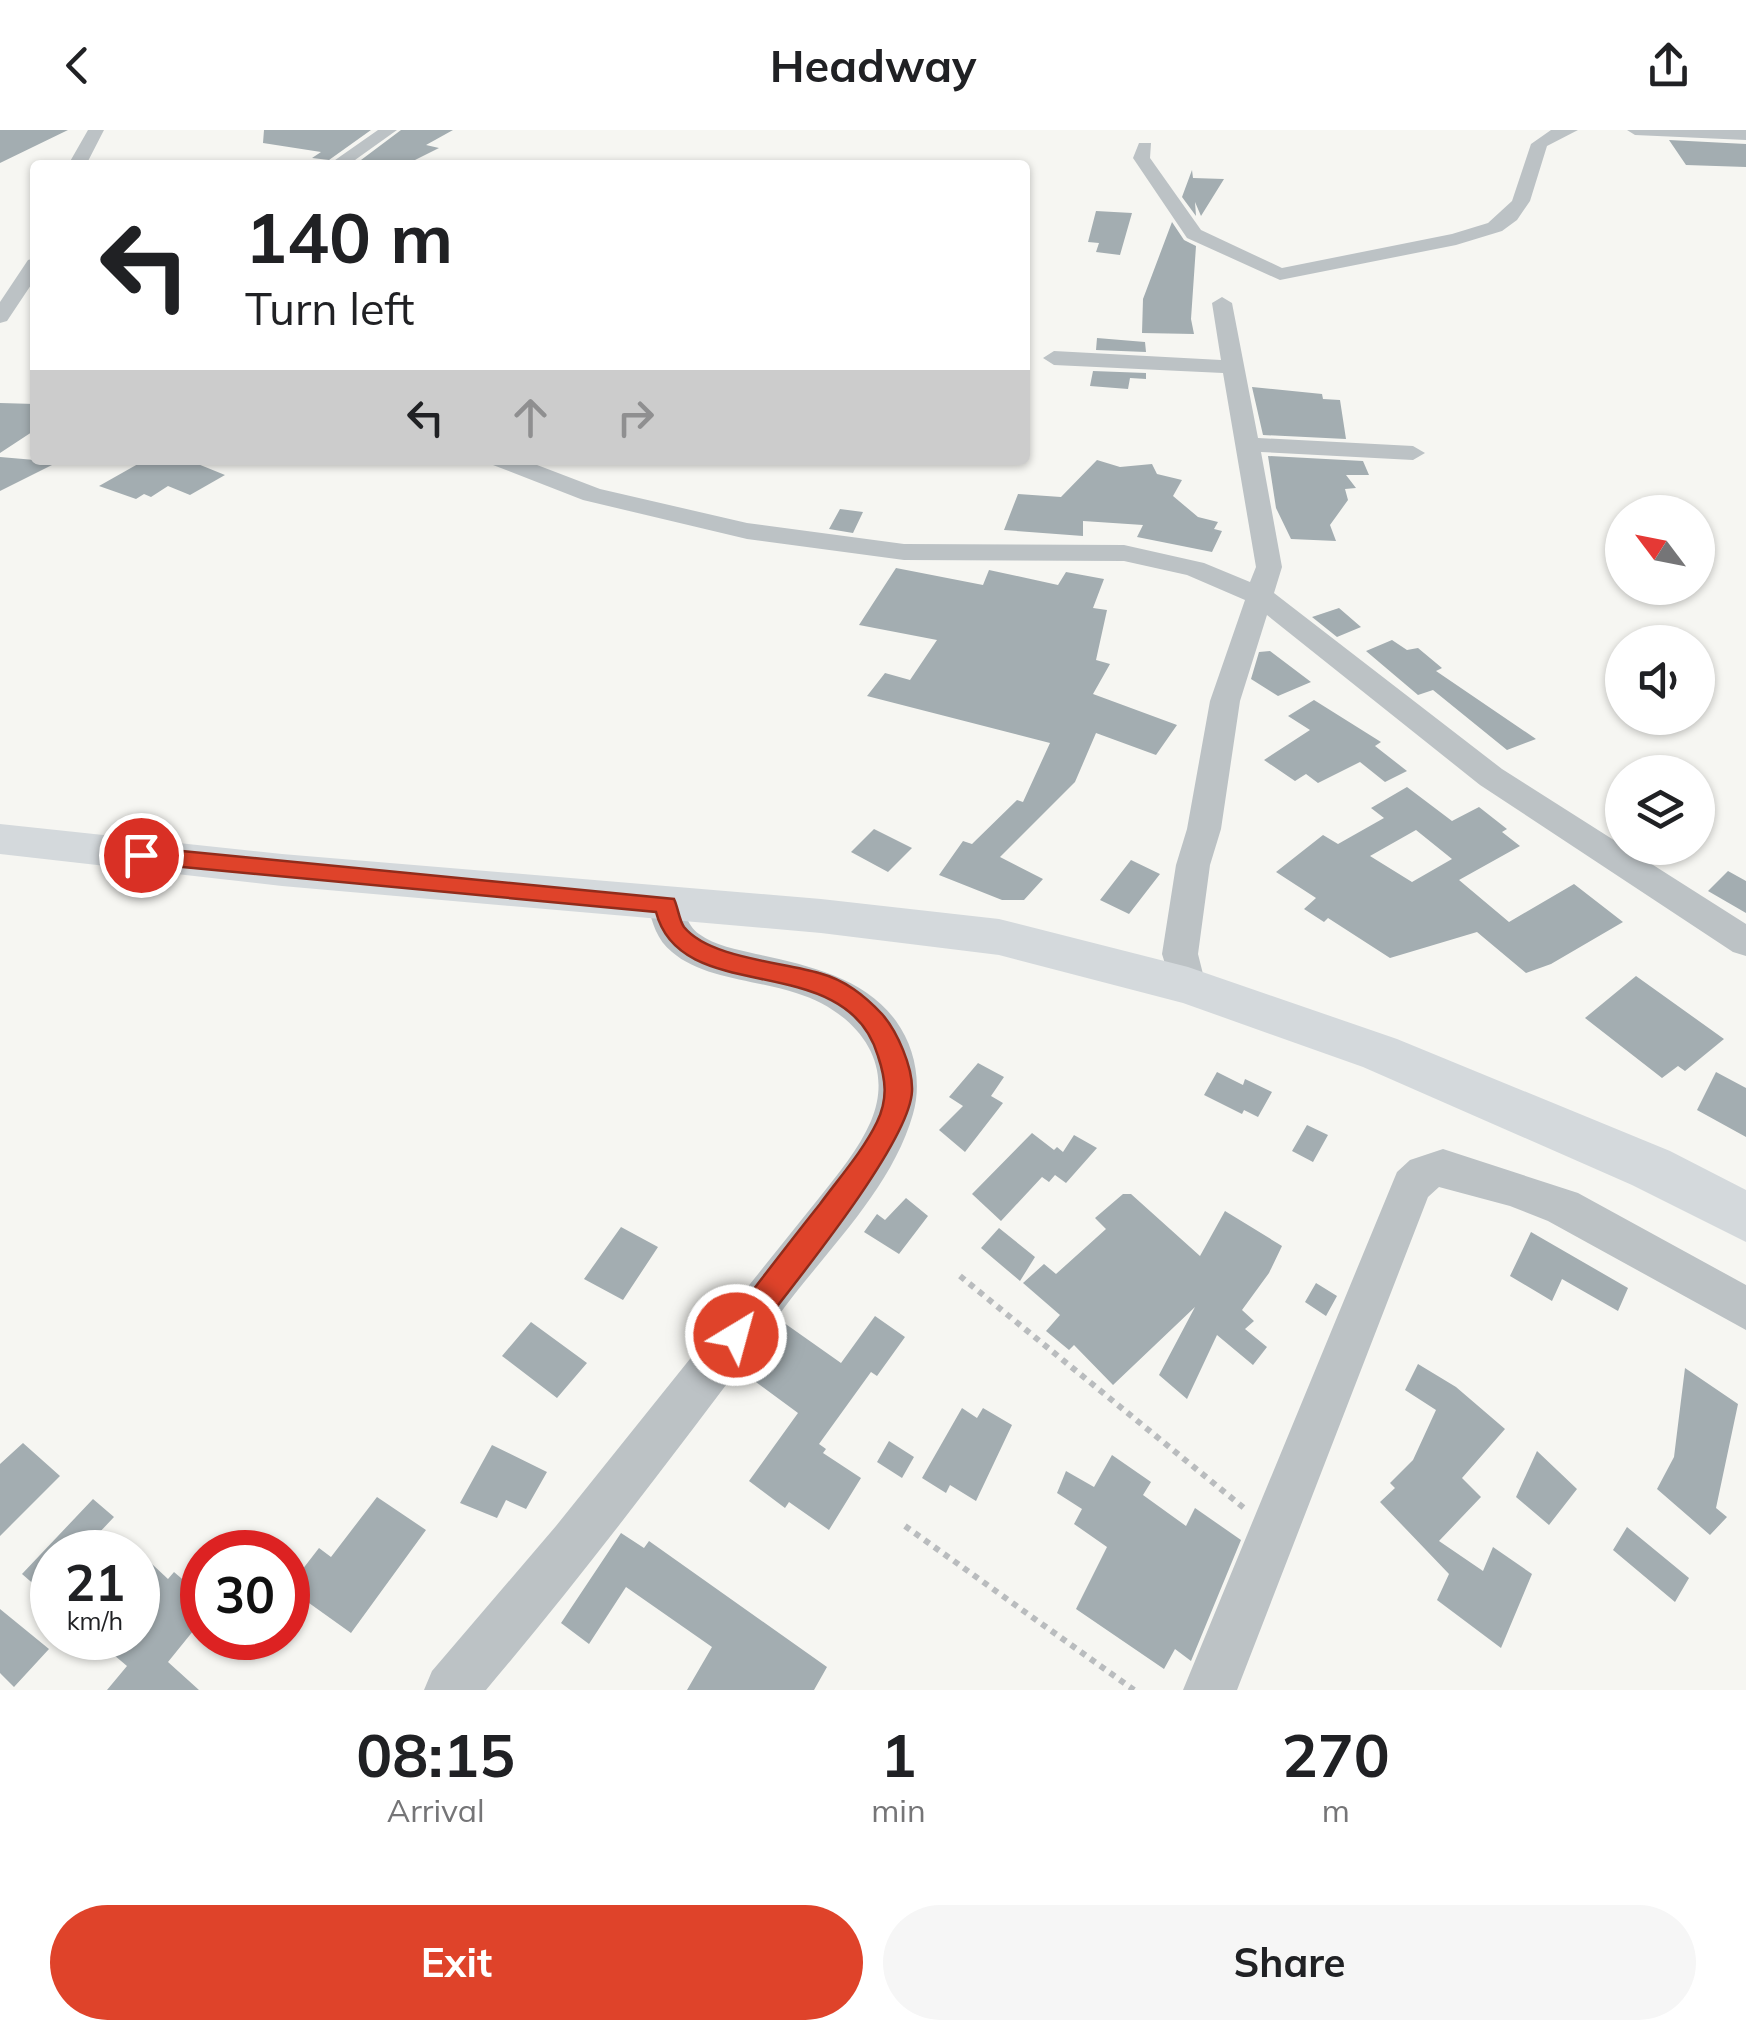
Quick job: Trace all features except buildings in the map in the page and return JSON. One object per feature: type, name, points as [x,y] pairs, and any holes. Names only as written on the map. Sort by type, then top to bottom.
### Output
[{"type":"main road","points":[[0,839],[282,870],[820,916],[999,937],[1188,986],[1380,1054],[1651,1168],[1746,1217]]},
{"type":"street","points":[[81,160],[96,130]]},
{"type":"street","points":[[344,160],[389,130]]},
{"type":"street","points":[[1145,147],[1142,158],[1194,234],[1280,274],[1456,239],[1495,227],[1511,216],[1521,201],[1539,144],[1551,135],[1570,130]]},
{"type":"street","points":[[1635,130],[1746,135]]},
{"type":"street","points":[[0,317],[30,272]]},
{"type":"street","points":[[1188,986],[1180,954],[1193,865],[1204,828],[1226,700],[1269,567],[1222,303]]},
{"type":"street","points":[[1054,358],[1235,367]]},
{"type":"street","points":[[1245,444],[1413,453]]},
{"type":"street","points":[[515,465],[592,495],[747,532],[904,552],[1140,555],[1195,569],[1262,598],[1491,777],[1746,942]]},
{"type":"street","points":[[451,1690],[641,1462],[856,1177],[889,1126],[900,1090],[883,1032],[852,999],[820,982],[701,954],[672,930],[666,905]]},
{"type":"street","points":[[1210,1690],[1412,1185],[1425,1172],[1444,1167],[1468,1173],[1563,1207],[1746,1308]]},
{"type":"path","points":[[960,1276],[1272,1532]]},
{"type":"path","points":[[905,1526],[1134,1690]]},
{"type":"route","points":[[141,855],[666,905],[672,930],[701,954],[820,982],[852,999],[883,1032],[892,1060],[900,1090],[889,1126],[856,1177],[736,1335]]}]
